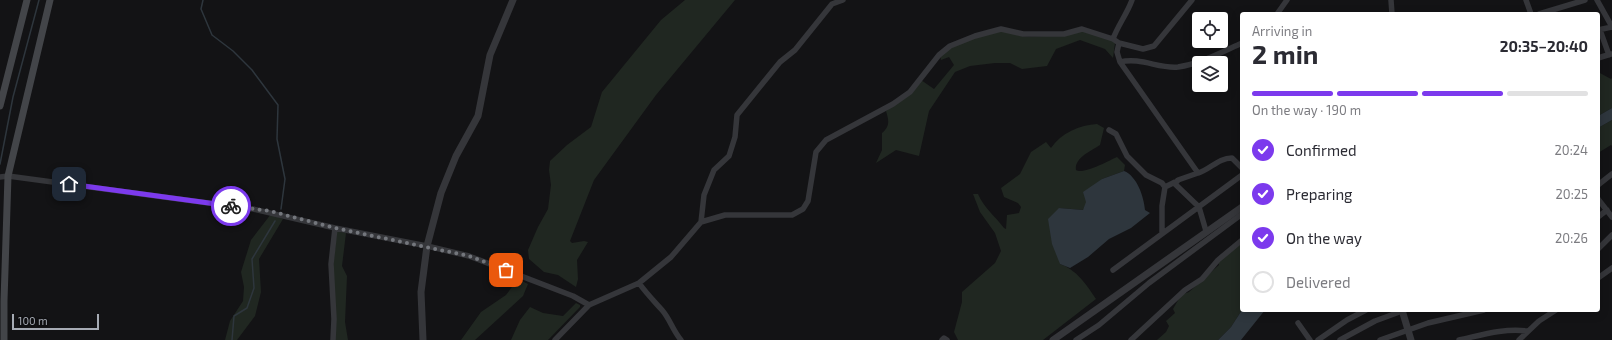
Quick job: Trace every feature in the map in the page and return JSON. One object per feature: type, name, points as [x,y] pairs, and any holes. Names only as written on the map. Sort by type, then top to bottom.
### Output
[{"type":"main road","points":[[0,106],[27,0]]},
{"type":"main road","points":[[4,340],[3,177],[50,0]]},
{"type":"street","points":[[423,340],[421,292],[426,246],[441,193],[456,156],[478,116],[490,55],[513,0]]},
{"type":"street","points":[[555,340],[589,306],[639,283],[671,257],[701,222],[704,195],[714,170],[729,156],[735,137],[738,115],[780,62],[796,50],[832,4],[843,0]]},
{"type":"street","points":[[1113,39],[1116,30],[1129,9],[1132,0]]},
{"type":"street","points":[[701,222],[725,216],[792,215],[803,209],[808,201],[816,152],[826,140],[893,104],[910,92],[939,55],[950,46],[975,36],[1001,29],[1023,34],[1064,34],[1082,30],[1113,39],[1119,43],[1143,49],[1154,46],[1192,0]]},
{"type":"street","points":[[1278,12],[1287,0]]},
{"type":"street","points":[[1391,0],[1392,12]]},
{"type":"street","points":[[1526,0],[1530,12]]},
{"type":"street","points":[[1546,12],[1585,0]]},
{"type":"street","points":[[1597,0],[1612,27],[1600,30]]},
{"type":"street","points":[[1600,32],[1610,54],[1600,57]]},
{"type":"street","points":[[1119,43],[1117,52],[1120,62],[1198,173]]},
{"type":"street","points":[[1120,62],[1131,59],[1177,67],[1193,63],[1240,44]]},
{"type":"street","points":[[1109,130],[1116,134],[1127,156],[1146,175],[1162,183],[1165,187]]},
{"type":"street","points":[[1165,187],[1204,171],[1223,158],[1232,158],[1240,166]]},
{"type":"street","points":[[1600,184],[1612,174]]},
{"type":"street","points":[[1113,270],[1162,232],[1240,176]]},
{"type":"street","points":[[3,177],[253,208],[335,228],[426,246],[469,256],[573,296],[589,306]]},
{"type":"street","points":[[1175,182],[1175,184],[1199,207],[1206,231]]},
{"type":"street","points":[[1162,232],[1162,206],[1165,187]]},
{"type":"street","points":[[1600,201],[1612,217]]},
{"type":"street","points":[[1053,340],[1240,208]]},
{"type":"street","points":[[1600,215],[1607,210]]},
{"type":"street","points":[[1076,340],[1099,325],[1149,283],[1240,215]]},
{"type":"street","points":[[333,340],[334,319],[331,264],[335,228]]},
{"type":"street","points":[[1600,247],[1612,235]]},
{"type":"street","points":[[1131,340],[1185,290],[1202,279],[1218,260],[1240,242]]},
{"type":"street","points":[[1600,277],[1612,268]]},
{"type":"street","points":[[639,283],[646,294],[663,311],[674,332],[682,340]]},
{"type":"street","points":[[1318,340],[1347,320],[1362,312]]},
{"type":"street","points":[[1340,340],[1398,312]]},
{"type":"street","points":[[1402,312],[1407,331],[1411,340]]},
{"type":"street","points":[[1380,340],[1428,323],[1475,312]]},
{"type":"street","points":[[1519,340],[1527,331],[1553,312]]},
{"type":"street","points":[[1298,323],[1310,340]]},
{"type":"street","points":[[1459,340],[1496,332],[1514,330],[1527,331]]},
{"type":"street","points":[[942,340],[944,338],[947,340]]},
{"type":"shaded area","points":[[685,0],[735,0],[656,95],[594,180],[570,241],[572,243],[584,241],[588,242],[577,260],[578,279],[576,287],[558,275],[544,272],[529,259],[528,250],[548,209],[551,185],[549,170],[550,161],[567,145],[591,127],[602,92],[661,20]]},
{"type":"shaded area","points":[[1081,31],[1110,39],[1115,43],[1113,58],[1105,49],[1080,40],[1056,49],[1047,66],[1022,69],[1010,63],[995,63],[970,66],[955,72],[929,111],[919,156],[896,150],[876,163],[882,150],[882,133],[888,123],[886,111],[921,80],[934,89],[954,65],[949,57],[941,60],[940,56],[947,51],[971,38],[988,33],[1005,32],[1029,37]]},
{"type":"shaded area","points":[[1600,73],[1611,79],[1612,78],[1612,108],[1600,115]]},
{"type":"shaded area","points":[[1612,108],[1612,120],[1600,127],[1600,115]]},
{"type":"shaded area","points":[[1612,120],[1612,146],[1611,145],[1600,152],[1600,127]]},
{"type":"shaded area","points":[[1097,124],[1104,128],[1100,145],[1080,158],[1076,166],[1076,170],[1084,171],[1117,157],[1125,165],[1124,171],[1102,179],[1083,210],[1059,208],[1060,264],[1076,274],[1085,283],[1096,299],[1043,340],[958,340],[954,332],[962,302],[962,292],[995,263],[1001,251],[995,233],[980,212],[973,194],[978,194],[986,208],[1006,229],[1007,215],[1019,213],[1021,207],[1018,203],[1004,197],[1001,188],[1020,174],[1031,152],[1046,142],[1051,148],[1065,134],[1084,126]]},
{"type":"shaded area","points":[[1124,171],[1133,177],[1141,193],[1145,210],[1150,213],[1131,228],[1109,239],[1088,257],[1070,268],[1060,264],[1052,244],[1048,219],[1059,208],[1083,210],[1086,202],[1083,192],[1102,179]]},
{"type":"shaded area","points":[[271,214],[283,219],[259,259],[261,292],[255,316],[237,340],[225,340],[230,321],[243,301],[244,287],[241,272],[251,240]]},
{"type":"shaded area","points":[[337,231],[346,233],[342,266],[347,276],[345,322],[348,340],[334,340],[333,267]]},
{"type":"shaded area","points":[[1240,243],[1241,312],[1231,327],[1218,340],[1157,340],[1166,332],[1169,326],[1166,321],[1175,313],[1173,309],[1181,295],[1189,292],[1219,265],[1218,262]]},
{"type":"shaded area","points":[[518,279],[528,284],[523,296],[475,340],[461,340],[481,312],[506,295]]},
{"type":"shaded area","points":[[576,303],[580,305],[580,307],[548,340],[511,340],[520,320],[530,307],[543,313],[563,316]]},
{"type":"shaded area","points":[[1241,312],[1263,312],[1241,340],[1218,340],[1231,327]]},
{"type":"waterway","points":[[0,164],[13,97],[39,0]]},
{"type":"waterway","points":[[203,0],[201,9],[212,35],[233,51],[252,70],[278,105],[277,139],[285,179],[281,209]]},
{"type":"waterway","points":[[232,340],[234,316],[247,308],[254,288],[252,259],[275,221]]},
{"type":"way so far","points":[[231,206],[270,211],[335,228],[469,256],[506,270]]},
{"type":"route","points":[[69,184],[231,206]]}]
